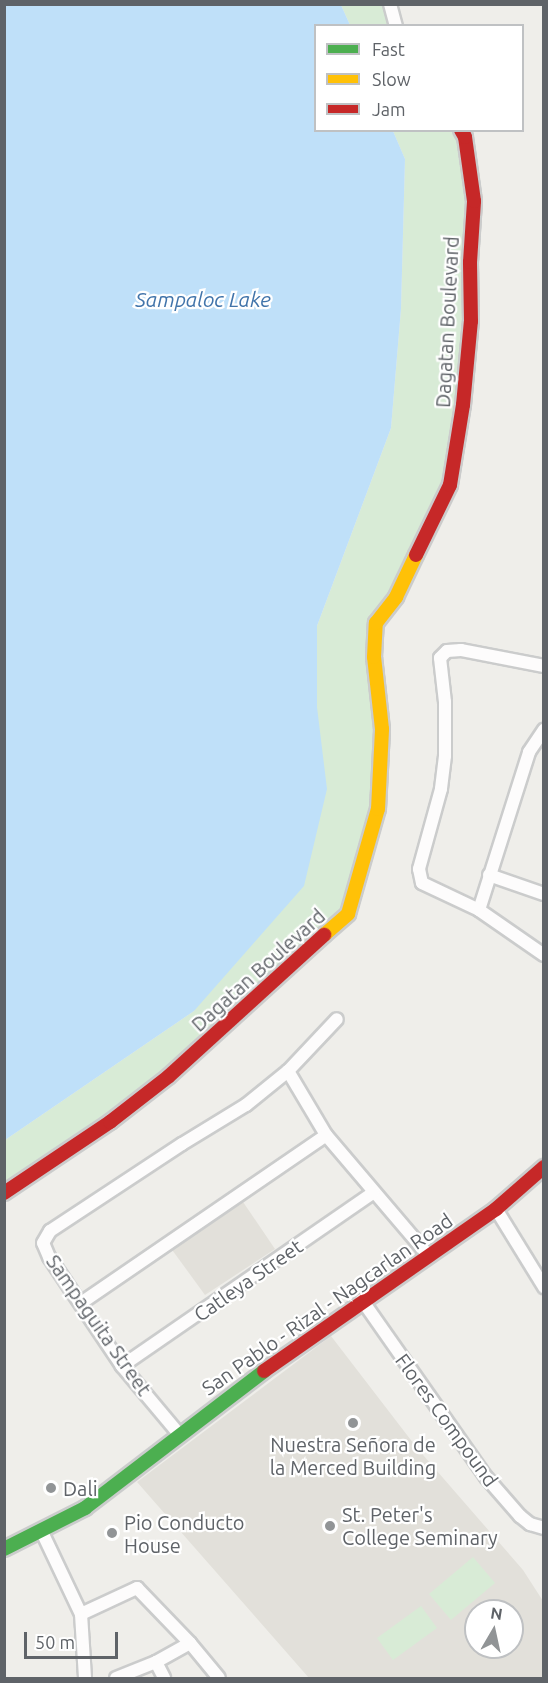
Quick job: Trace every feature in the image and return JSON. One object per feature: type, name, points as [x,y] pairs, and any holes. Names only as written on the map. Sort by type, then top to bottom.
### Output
[{"type":"street","points":[[390,4],[395,24]]},
{"type":"street","name":"Dagatan Boulevard","points":[[4,1193],[110,1122],[169,1076],[348,914],[378,809],[382,729],[374,657],[376,623],[396,597],[450,485],[463,405],[471,321],[470,262],[474,201],[465,137],[462,132]]},
{"type":"street","points":[[543,666],[461,650],[447,651],[440,658],[445,702],[445,756],[441,789],[420,869],[422,883],[479,910],[543,955]]},
{"type":"street","points":[[479,910],[529,752],[543,730]]},
{"type":"street","points":[[489,875],[543,894]]},
{"type":"street","points":[[337,1019],[288,1071],[326,1135],[428,1255]]},
{"type":"street","name":"Sampaguita Street","points":[[179,1434],[122,1366],[49,1257],[43,1243],[50,1232],[182,1144],[246,1105],[288,1071]]},
{"type":"street","points":[[81,1303],[326,1135]]},
{"type":"street","name":"San Pablo - Rizal - Nagcarlan Road","points":[[4,1549],[42,1532],[85,1508],[179,1434],[362,1300],[496,1209],[543,1167]]},
{"type":"street","name":"Catleya Street","points":[[122,1366],[373,1193]]},
{"type":"street","points":[[496,1209],[543,1287]]},
{"type":"street","name":"Flores Compound","points":[[362,1300],[486,1477],[520,1516],[530,1524],[543,1528]]},
{"type":"street","points":[[42,1532],[81,1614],[85,1678]]},
{"type":"street","points":[[81,1614],[137,1588],[190,1643],[219,1678]]},
{"type":"street","points":[[116,1678],[156,1662],[190,1643]]},
{"type":"street","points":[[156,1662],[164,1678]]},
{"type":"shaded area","points":[[241,1199],[275,1249],[205,1295],[170,1247]]},
{"type":"shaded area","name":"St. Peter's College Seminary","points":[[331,1336],[417,1448],[523,1570],[543,1601],[543,1678],[309,1678],[137,1482]]},
{"type":"green space","points":[[341,5],[390,5],[396,24],[350,24]]},
{"type":"green space","points":[[393,132],[461,132],[474,201],[450,485],[376,623],[378,809],[348,914],[169,1076],[5,1194],[5,1140],[194,1011],[317,707],[317,626],[391,428],[401,309],[405,159]]},
{"type":"green space","points":[[473,1557],[495,1583],[476,1599],[464,1599],[464,1609],[451,1620],[429,1594]]},
{"type":"green space","points":[[421,1606],[437,1628],[393,1660],[377,1638]]},
{"type":"water","name":"Sampaloc Lake","points":[[5,4],[341,5],[350,24],[314,24],[314,132],[393,132],[405,159],[401,309],[391,428],[317,626],[317,707],[327,789],[304,886],[194,1011],[5,1140]]},
{"type":"traffic: fast","points":[[4,1549],[85,1508],[264,1371]]},
{"type":"traffic: slow","points":[[324,935],[348,914],[378,809],[382,729],[374,657],[376,623],[396,597],[416,555]]},
{"type":"traffic: jam","points":[[416,555],[450,485],[463,405],[471,321],[470,262],[474,201],[465,137],[462,132]]},
{"type":"traffic: jam","points":[[4,1193],[110,1122],[169,1076],[324,935]]},
{"type":"traffic: jam","points":[[264,1371],[496,1209],[544,1167]]},
{"type":"place","name":"Nuestra Señora de la Merced Building","points":[[353,1423]]},
{"type":"place","name":"Dali","points":[[51,1488]]},
{"type":"place","name":"St. Peter's College Seminary","points":[[330,1526]]},
{"type":"place","name":"Pio Conducto House","points":[[112,1533]]}]
